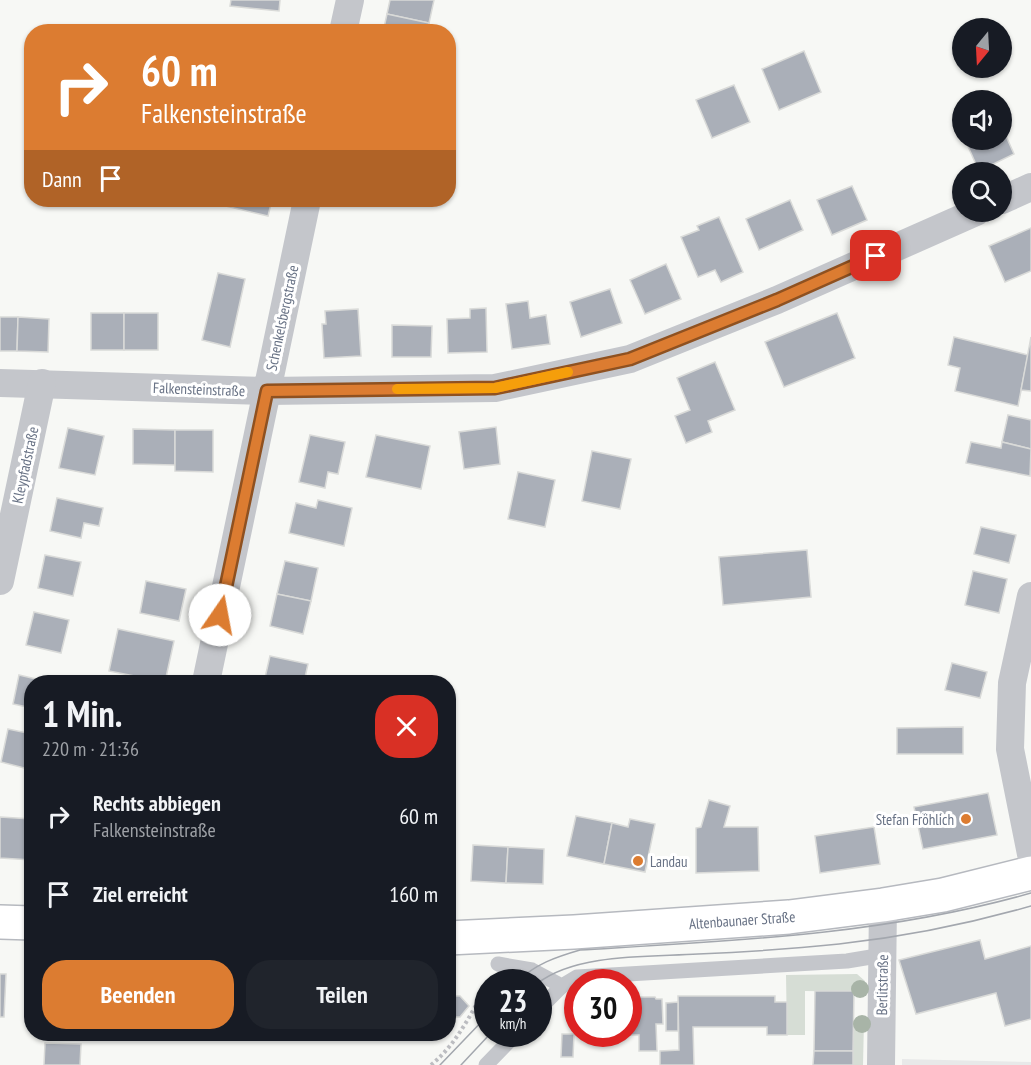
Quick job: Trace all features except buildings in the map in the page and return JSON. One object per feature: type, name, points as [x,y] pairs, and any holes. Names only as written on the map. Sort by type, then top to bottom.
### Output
[{"type":"main road","name":"Altenbaunaer Straße","points":[[456,940],[507,953],[883,905],[943,895],[1031,873]]},
{"type":"main road","points":[[0,922],[24,923]]},
{"type":"street","points":[[345,24],[350,0]]},
{"type":"street","points":[[1012,196],[1031,187]]},
{"type":"street","name":"Schenkelsbergstraße","points":[[207,675],[306,207]]},
{"type":"street","name":"Falkensteinstraße","points":[[0,383],[267,391],[495,388],[630,359],[777,300],[953,222]]},
{"type":"street","name":"Kleypfadstraße","points":[[0,581],[42,384]]},
{"type":"street","points":[[1031,596],[1012,683],[1010,750],[1031,854]]},
{"type":"street","name":"Berlitstraße","points":[[881,1065],[883,905]]},
{"type":"lane","points":[[507,953],[562,986]]},
{"type":"lane","points":[[552,996],[562,986],[577,977],[847,961],[883,955]]},
{"type":"lane","points":[[486,1065],[502,1048]]},
{"type":"lane","points":[[501,1065],[502,1048]]},
{"type":"path","points":[[456,1038],[474,1009]]},
{"type":"path","points":[[431,1065],[446,1054],[454,1041]]},
{"type":"shaded area","points":[[857,974],[865,981],[865,992],[805,991],[805,1035],[787,1035],[786,975]]},
{"type":"shaded area","points":[[853,1021],[864,1021],[863,1065],[853,1065]]},
{"type":"shaded area","points":[[902,1059],[1031,1062],[1031,1065],[902,1065]]},
{"type":"tram line","points":[[533,969],[580,950],[751,939],[864,927],[976,907],[1031,893]]},
{"type":"tram line","points":[[552,974],[573,966],[615,958],[786,949],[887,938],[983,919],[1031,906]]},
{"type":"tram line","points":[[440,1065],[474,1030]]},
{"type":"tram line","points":[[461,1065],[478,1047]]},
{"type":"slow traffic","points":[[397,389],[495,388],[568,372]]},
{"type":"place","name":"Stefan Fröhlich","points":[[966,819]]},
{"type":"place","name":"Landau","points":[[638,861]]},
{"type":"route","points":[[220,615],[267,391],[495,388],[630,359],[777,300],[876,256]]}]
